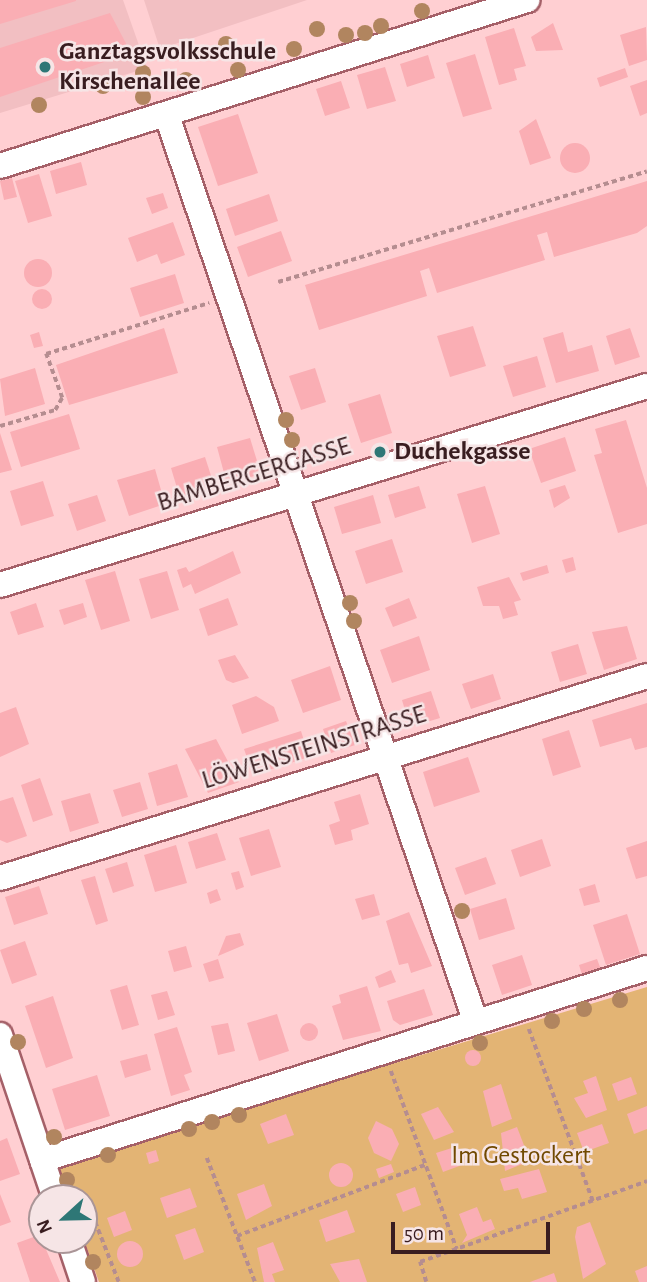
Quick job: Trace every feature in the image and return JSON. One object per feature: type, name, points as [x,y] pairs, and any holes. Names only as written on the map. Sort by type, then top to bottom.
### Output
[{"type":"street","points":[[0,166],[167,116],[527,0]]},
{"type":"street","points":[[167,116],[475,1020]]},
{"type":"street","name":"BAMBERGERGASSE","points":[[0,585],[647,386]]},
{"type":"street","name":"LÖWENSTEINSTRASSE","points":[[0,878],[647,676]]},
{"type":"street","points":[[42,1160],[383,1048],[647,968]]},
{"type":"street","points":[[0,1035],[50,1184]]},
{"type":"street","points":[[74,1254],[83,1282]]},
{"type":"path","points":[[278,282],[647,170]]},
{"type":"path","points":[[0,426],[55,410],[62,398],[46,354],[228,297]]},
{"type":"path","points":[[520,1006],[593,1201]]},
{"type":"path","points":[[383,1048],[457,1249]]},
{"type":"path","points":[[207,1158],[256,1282]]},
{"type":"path","points":[[237,1236],[425,1165]]},
{"type":"path","points":[[426,1282],[420,1262],[647,1181]]},
{"type":"path","points":[[98,1229],[119,1282]]},
{"type":"shaded area","name":"Ganztagsvolksschule Kirschenallee","points":[[0,0],[123,0],[147,68],[0,113]]},
{"type":"shaded area","name":"Ganztagsvolksschule Kirschenallee","points":[[144,0],[307,0],[160,49]]},
{"type":"green space","name":"Im Gestockert","points":[[647,987],[647,1282],[99,1282],[89,1254],[98,1254],[98,1184],[64,1184],[57,1165]]},
{"type":"building","name":"Ganztagsvolksschule Kirschenallee","points":[[0,0],[76,0],[76,1],[0,24]]},
{"type":"building","name":"Ganztagsvolksschule Kirschenallee","points":[[110,13],[131,53],[0,97],[0,48]]},
{"type":"building","points":[[553,23],[563,50],[536,51],[531,37]]},
{"type":"building","points":[[646,27],[647,60],[629,66],[620,35]]},
{"type":"building","points":[[514,28],[526,66],[514,69],[517,80],[499,85],[485,37]]},
{"type":"building","points":[[475,54],[492,109],[463,117],[446,63]]},
{"type":"building","points":[[428,55],[435,78],[407,87],[400,64]]},
{"type":"building","points":[[385,67],[396,101],[367,109],[357,75]]},
{"type":"building","points":[[625,68],[628,77],[600,87],[597,78]]},
{"type":"building","points":[[647,80],[647,113],[640,116],[630,86]]},
{"type":"building","points":[[341,81],[350,108],[325,116],[316,89]]},
{"type":"building","points":[[238,114],[258,173],[218,186],[198,127]]},
{"type":"building","points":[[536,119],[551,158],[530,165],[519,131]]},
{"type":"building","points":[[575,143],[586,147],[590,158],[586,169],[575,173],[564,169],[560,158],[564,147]]},
{"type":"building","points":[[81,162],[87,185],[56,194],[50,171]]},
{"type":"building","points":[[39,174],[52,216],[28,223],[15,181]]},
{"type":"building","points":[[12,178],[17,197],[4,200],[0,181]]},
{"type":"building","points":[[647,181],[647,226],[637,233],[554,257],[547,232],[537,235],[545,260],[437,293],[429,268],[420,271],[427,296],[319,330],[305,285]]},
{"type":"building","points":[[163,193],[168,208],[152,214],[146,198]]},
{"type":"building","points":[[269,194],[278,221],[235,236],[226,209]]},
{"type":"building","points":[[173,222],[185,255],[161,264],[157,254],[137,262],[128,238]]},
{"type":"building","points":[[281,231],[292,261],[248,277],[237,247]]},
{"type":"building","points":[[38,259],[48,263],[52,273],[48,283],[38,287],[28,283],[24,273],[28,263]]},
{"type":"building","points":[[175,274],[184,303],[140,317],[130,288]]},
{"type":"building","points":[[42,289],[49,292],[52,299],[49,306],[42,309],[35,306],[32,299],[35,292]]},
{"type":"building","points":[[473,326],[486,366],[450,377],[437,336]]},
{"type":"building","points":[[164,328],[178,373],[69,405],[56,365]]},
{"type":"building","points":[[630,328],[640,357],[615,365],[606,336]]},
{"type":"building","points":[[39,332],[43,346],[34,348],[30,335]]},
{"type":"building","points":[[563,332],[568,352],[592,345],[599,371],[556,383],[543,338]]},
{"type":"building","points":[[537,356],[546,387],[513,397],[503,366]]},
{"type":"building","points":[[35,368],[45,404],[5,416],[0,379]]},
{"type":"building","points":[[315,368],[326,402],[301,410],[289,376]]},
{"type":"building","points":[[380,394],[392,433],[361,443],[348,404]]},
{"type":"building","points":[[69,414],[80,449],[21,467],[10,432]]},
{"type":"building","points":[[626,420],[647,488],[647,524],[618,533],[594,455],[602,453],[595,429]]},
{"type":"building","points":[[0,433],[12,470],[0,473]]},
{"type":"building","points":[[565,437],[576,471],[541,483],[529,449]]},
{"type":"building","points":[[250,438],[261,474],[227,484],[217,447]]},
{"type":"building","points":[[205,457],[215,488],[180,498],[171,468]]},
{"type":"building","points":[[155,469],[165,504],[129,516],[117,480]]},
{"type":"building","points":[[43,481],[54,516],[21,526],[10,491]]},
{"type":"building","points":[[565,485],[570,498],[554,508],[549,490]]},
{"type":"building","points":[[419,486],[426,508],[395,518],[388,495]]},
{"type":"building","points":[[485,486],[500,534],[472,543],[457,494]]},
{"type":"building","points":[[97,495],[106,521],[77,531],[68,504]]},
{"type":"building","points":[[373,495],[381,523],[342,534],[334,507]]},
{"type":"building","points":[[392,539],[403,572],[366,584],[355,551]]},
{"type":"building","points":[[233,551],[241,573],[195,594],[191,584],[183,588],[177,570],[186,567],[189,572]]},
{"type":"building","points":[[573,557],[576,570],[566,573],[562,560]]},
{"type":"building","points":[[547,565],[549,573],[523,581],[520,573]]},
{"type":"building","points":[[115,571],[130,621],[101,630],[85,580]]},
{"type":"building","points":[[167,571],[179,610],[151,619],[139,579]]},
{"type":"building","points":[[509,577],[521,600],[514,602],[518,615],[503,619],[499,606],[483,606],[477,587]]},
{"type":"building","points":[[228,598],[238,625],[208,636],[199,609]]},
{"type":"building","points":[[409,598],[417,618],[393,627],[385,608]]},
{"type":"building","points":[[36,603],[44,627],[18,635],[10,612]]},
{"type":"building","points":[[83,603],[87,617],[64,625],[59,610]]},
{"type":"building","points":[[627,626],[637,659],[604,670],[592,632]]},
{"type":"building","points":[[419,636],[430,670],[392,683],[380,650]]},
{"type":"building","points":[[578,644],[587,674],[560,682],[551,652]]},
{"type":"building","points":[[235,655],[249,678],[233,683],[226,680],[218,660]]},
{"type":"building","points":[[330,666],[341,700],[303,713],[291,680]]},
{"type":"building","points":[[493,674],[501,699],[471,709],[462,684]]},
{"type":"building","points":[[431,691],[440,718],[410,727],[402,700]]},
{"type":"building","points":[[256,696],[274,707],[279,721],[242,734],[232,705]]},
{"type":"building","points":[[647,703],[647,747],[635,750],[631,738],[600,747],[592,720]]},
{"type":"building","points":[[16,707],[29,744],[0,757],[0,713]]},
{"type":"building","points":[[346,721],[355,745],[331,753],[323,729]]},
{"type":"building","points":[[569,730],[581,767],[553,776],[542,739]]},
{"type":"building","points":[[301,731],[309,757],[253,775],[244,749]]},
{"type":"building","points":[[216,739],[239,782],[208,793],[185,749]]},
{"type":"building","points":[[468,757],[480,792],[434,807],[423,772]]},
{"type":"building","points":[[177,764],[188,797],[157,806],[148,773]]},
{"type":"building","points":[[40,778],[53,815],[33,822],[21,785]]},
{"type":"building","points":[[140,782],[148,809],[122,817],[113,790]]},
{"type":"building","points":[[90,793],[99,823],[70,832],[61,801]]},
{"type":"building","points":[[360,794],[369,824],[351,830],[353,840],[335,845],[329,825],[340,821],[334,802]]},
{"type":"building","points":[[13,797],[27,836],[7,843],[0,840],[0,801]]},
{"type":"building","points":[[269,829],[281,867],[251,876],[239,838]]},
{"type":"building","points":[[217,833],[226,860],[196,869],[188,842]]},
{"type":"building","points":[[542,839],[551,866],[520,877],[511,850]]},
{"type":"building","points":[[647,841],[647,876],[636,879],[626,848]]},
{"type":"building","points":[[176,845],[187,883],[155,892],[144,855]]},
{"type":"building","points":[[486,857],[496,884],[465,895],[455,868]]},
{"type":"building","points":[[127,862],[134,886],[113,893],[105,869]]},
{"type":"building","points":[[239,871],[244,887],[236,890],[231,873]]},
{"type":"building","points":[[95,876],[108,921],[96,925],[81,880]]},
{"type":"building","points":[[595,884],[600,902],[584,906],[579,889]]},
{"type":"building","points":[[39,886],[48,914],[14,925],[5,897]]},
{"type":"building","points":[[217,889],[221,900],[210,904],[207,893]]},
{"type":"building","points":[[374,894],[380,915],[362,920],[355,899]]},
{"type":"building","points":[[506,898],[515,929],[479,940],[470,909]]},
{"type":"building","points":[[409,912],[432,966],[411,973],[408,963],[399,965],[386,921]]},
{"type":"building","points":[[627,914],[640,954],[606,965],[593,925]]},
{"type":"building","points":[[240,933],[244,945],[218,956],[226,936]]},
{"type":"building","points":[[25,941],[37,975],[12,984],[0,950]]},
{"type":"building","points":[[186,946],[192,967],[174,972],[168,951]]},
{"type":"building","points":[[522,955],[532,985],[502,995],[492,965]]},
{"type":"building","points":[[218,959],[224,978],[209,982],[203,964]]},
{"type":"building","points":[[597,959],[603,975],[584,981],[579,965]]},
{"type":"building","points":[[391,970],[396,982],[379,988],[375,977]]},
{"type":"building","points":[[127,985],[139,1025],[122,1030],[110,990]]},
{"type":"building","points":[[367,986],[381,1031],[343,1040],[332,1006],[341,1003],[339,995]]},
{"type":"building","points":[[424,989],[433,1015],[400,1025],[393,1020],[387,1001]]},
{"type":"building","points":[[167,991],[175,1015],[158,1020],[151,995]]},
{"type":"building","points":[[53,996],[73,1058],[46,1068],[25,1006]]},
{"type":"building","points":[[277,1014],[289,1051],[259,1061],[247,1023]]},
{"type":"building","points":[[228,1023],[235,1051],[218,1055],[211,1026]]},
{"type":"building","points":[[309,1023],[315,1026],[318,1032],[315,1038],[309,1041],[303,1038],[300,1032],[303,1026]]},
{"type":"building","points":[[177,1027],[192,1072],[184,1075],[190,1090],[171,1096],[154,1034]]},
{"type":"building","points":[[473,1050],[479,1052],[479,1064],[473,1066],[467,1064],[465,1058],[467,1052]]},
{"type":"building","points":[[147,1054],[151,1070],[125,1078],[120,1061]]},
{"type":"building","points":[[97,1075],[110,1116],[65,1130],[52,1089]]},
{"type":"building","points":[[596,1076],[607,1110],[586,1118],[574,1098],[588,1093],[583,1081]]},
{"type":"building","points":[[631,1077],[637,1094],[618,1101],[612,1084]]},
{"type":"building","points":[[501,1084],[512,1119],[492,1127],[483,1091]]},
{"type":"building","points":[[647,1106],[647,1129],[634,1134],[627,1114]]},
{"type":"building","points":[[438,1107],[454,1132],[434,1140],[421,1114]]},
{"type":"building","points":[[286,1114],[294,1135],[268,1144],[260,1124]]},
{"type":"building","points":[[376,1121],[392,1129],[399,1144],[391,1161],[374,1153],[368,1138]]},
{"type":"building","points":[[602,1124],[609,1143],[584,1152],[577,1133]]},
{"type":"building","points":[[517,1127],[530,1161],[505,1171],[501,1133]]},
{"type":"building","points":[[7,1138],[20,1174],[0,1181],[0,1141]]},
{"type":"building","points":[[455,1147],[462,1165],[443,1172],[436,1153]]},
{"type":"building","points":[[156,1150],[159,1161],[149,1164],[146,1153]]},
{"type":"building","points":[[341,1163],[350,1166],[353,1175],[350,1184],[341,1187],[332,1184],[329,1175],[332,1166]]},
{"type":"building","points":[[391,1164],[394,1172],[379,1178],[376,1169]]},
{"type":"building","points":[[539,1169],[547,1192],[522,1199],[518,1188],[504,1191],[500,1179]]},
{"type":"building","points":[[264,1184],[272,1206],[246,1220],[237,1194]]},
{"type":"building","points":[[415,1187],[421,1205],[403,1212],[396,1194]]},
{"type":"building","points":[[190,1188],[197,1207],[167,1218],[160,1198]]},
{"type":"building","points":[[0,1194],[11,1222],[0,1226]]},
{"type":"building","points":[[477,1207],[483,1222],[491,1219],[495,1229],[462,1243],[467,1235],[459,1214]]},
{"type":"building","points":[[347,1210],[355,1232],[326,1242],[319,1220]]},
{"type":"building","points":[[125,1211],[132,1230],[114,1237],[107,1218]]},
{"type":"building","points":[[590,1222],[606,1264],[583,1279],[575,1237],[577,1227]]},
{"type":"building","points":[[195,1228],[204,1252],[184,1260],[175,1235]]},
{"type":"building","points":[[28,1239],[28,1254],[48,1254],[60,1282],[30,1282],[17,1243]]},
{"type":"building","points":[[130,1241],[139,1245],[143,1254],[139,1263],[130,1267],[121,1263],[117,1254],[121,1245]]},
{"type":"building","points":[[273,1242],[284,1270],[272,1274],[275,1282],[264,1282],[257,1248]]},
{"type":"building","points":[[359,1259],[367,1282],[340,1282],[330,1264]]},
{"type":"building","points":[[647,1266],[647,1282],[639,1282],[635,1271]]},
{"type":"building","points":[[554,1273],[557,1282],[530,1282]]},
{"type":"place","name":"Ganztagsvolksschule Kirschenallee","points":[[45,67]]},
{"type":"place","name":"Duchekgasse","points":[[380,452]]}]
